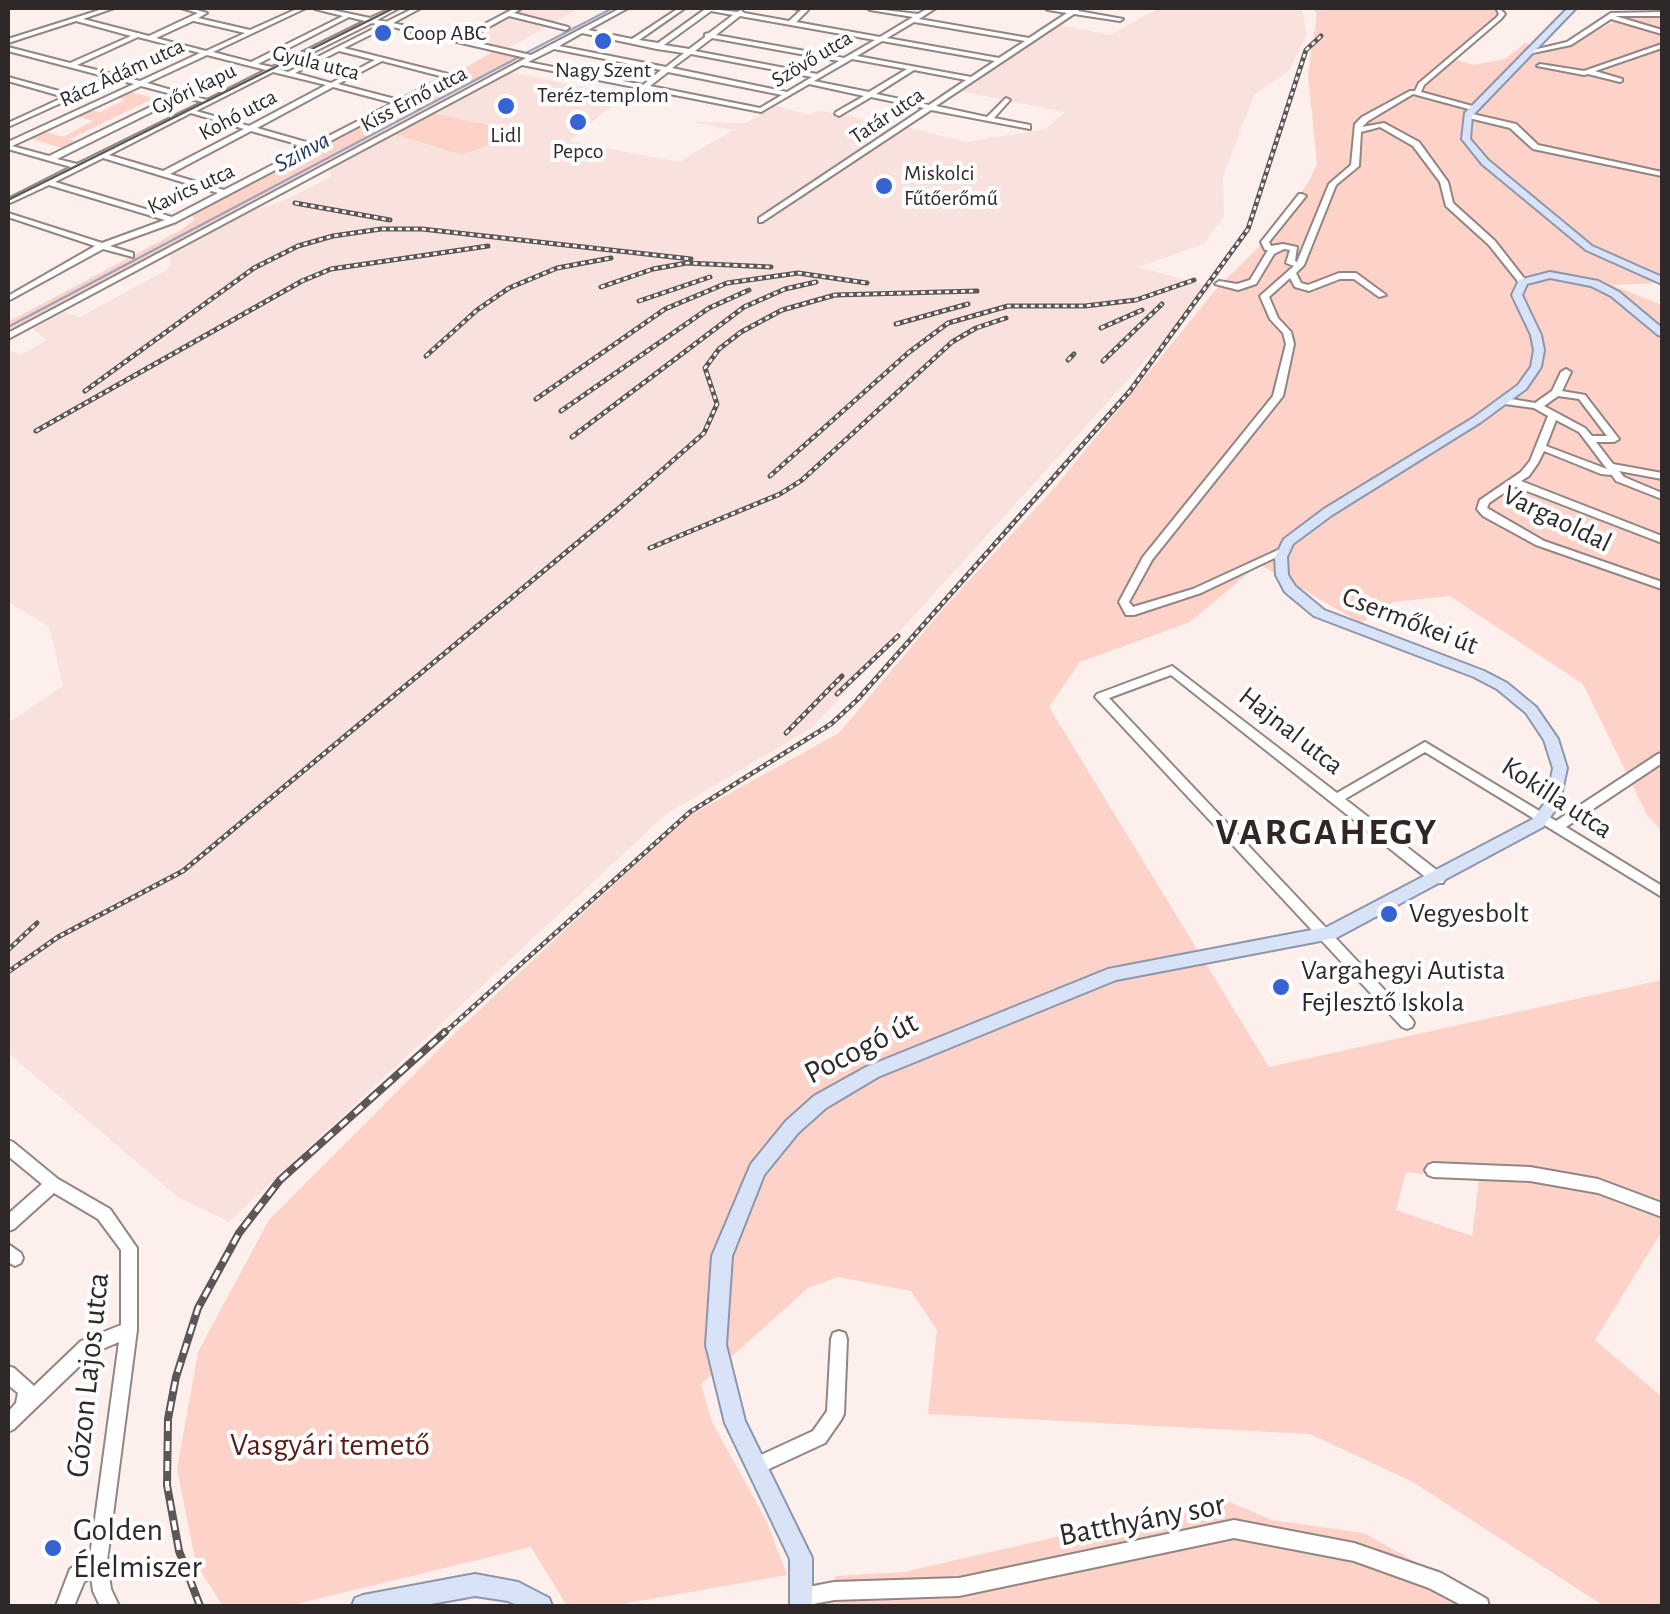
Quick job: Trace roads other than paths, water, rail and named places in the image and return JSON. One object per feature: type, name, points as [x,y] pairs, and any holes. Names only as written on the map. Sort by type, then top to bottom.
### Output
[{"type":"main road","points":[[1572,8],[1470,112],[1466,139],[1485,162],[1589,248],[1662,281]]},
{"type":"main road","points":[[1282,552],[1294,536],[1328,512],[1505,401],[1528,380],[1537,360],[1536,335],[1517,295],[1523,282],[1550,274],[1594,283],[1615,294],[1662,333]]},
{"type":"main road","name":"Csermőkei út","points":[[1282,552],[1282,576],[1301,602],[1339,623],[1479,674],[1502,686],[1531,710],[1551,739],[1560,768],[1551,821]]},
{"type":"main road","points":[[1323,935],[1551,821]]},
{"type":"main road","name":"Pocogó út","points":[[802,1602],[801,1558],[735,1423],[718,1365],[715,1331],[718,1281],[728,1232],[748,1185],[784,1135],[820,1102],[848,1084],[1114,974],[1323,935]]},
{"type":"main road","points":[[363,1606],[475,1585],[510,1590],[540,1606]]},
{"type":"street","points":[[8,45],[111,8]]},
{"type":"street","points":[[151,38],[204,13],[184,8]]},
{"type":"street","name":"Rácz Ádám utca","points":[[8,146],[303,8]]},
{"type":"street","points":[[318,8],[644,87],[747,8]]},
{"type":"street","name":"Rácz Ádám utca","points":[[220,56],[318,8]]},
{"type":"street","name":"Győri kapu","points":[[9,197],[48,182],[388,8]]},
{"type":"street","name":"Győri kapu","points":[[367,20],[396,8]]},
{"type":"street","points":[[288,74],[418,8]]},
{"type":"street","points":[[460,40],[518,8]]},
{"type":"street","name":"Kiss Ernő utca","points":[[8,336],[625,8]]},
{"type":"street","points":[[632,42],[682,8]]},
{"type":"street","points":[[658,47],[708,8],[1001,60]]},
{"type":"street","points":[[791,23],[806,10],[796,8]]},
{"type":"street","points":[[870,8],[1031,40]]},
{"type":"street","name":"Szövő utca","points":[[644,87],[762,110],[933,8]]},
{"type":"street","points":[[1046,29],[1046,8],[1075,9],[1120,19]]},
{"type":"street","name":"Tatár utca","points":[[762,220],[1075,9]]},
{"type":"street","points":[[1418,92],[1421,84],[1499,18],[1499,11]]},
{"type":"street","points":[[1528,52],[1568,44],[1610,16],[1627,12],[1662,14]]},
{"type":"street","points":[[508,14],[566,28]]},
{"type":"street","name":"Győri kapu","points":[[254,63],[349,16]]},
{"type":"street","points":[[1610,16],[1662,32]]},
{"type":"street","points":[[194,19],[250,32]]},
{"type":"street","name":"Gyula utca","points":[[78,20],[415,106]]},
{"type":"street","points":[[581,31],[819,76]]},
{"type":"street","points":[[72,65],[139,35]]},
{"type":"street","points":[[707,35],[973,79]]},
{"type":"street","points":[[8,45],[203,100]]},
{"type":"street","points":[[551,46],[789,94]]},
{"type":"street","points":[[1589,72],[1662,46]]},
{"type":"street","points":[[339,49],[381,60]]},
{"type":"street","name":"Kavics utca","points":[[8,299],[102,246],[173,220],[450,76],[381,60]]},
{"type":"street","name":"Kohó utca","points":[[164,174],[381,60]]},
{"type":"street","points":[[1540,66],[1620,80]]},
{"type":"street","points":[[839,114],[913,68]]},
{"type":"street","name":"Győri kapu","points":[[9,197],[102,155],[269,69]]},
{"type":"street","points":[[8,126],[114,76]]},
{"type":"street","points":[[8,79],[70,96]]},
{"type":"street","points":[[808,82],[1028,127]]},
{"type":"street","points":[[1282,552],[1197,591],[1130,612],[1124,602],[1157,546],[1278,396],[1290,344],[1288,332],[1268,310],[1264,296],[1296,269],[1332,184],[1355,166],[1358,130],[1365,119],[1418,92],[1514,126],[1536,147],[1662,174]]},
{"type":"street","points":[[50,159],[182,94]]},
{"type":"street","points":[[989,119],[1006,100]]},
{"type":"street","points":[[8,111],[27,116]]},
{"type":"street","points":[[190,111],[315,147]]},
{"type":"street","points":[[1358,130],[1381,125],[1416,144],[1444,182],[1448,204],[1492,243],[1523,282]]},
{"type":"street","points":[[8,146],[76,166]]},
{"type":"street","points":[[102,155],[225,193]]},
{"type":"street","points":[[48,182],[173,220]]},
{"type":"street","points":[[1302,196],[1266,242],[1268,248],[1294,248],[1290,263],[1296,269],[1298,285],[1309,288],[1339,276],[1356,276],[1382,296]]},
{"type":"street","points":[[8,215],[130,255]]},
{"type":"street","points":[[1218,284],[1238,288],[1253,282],[1276,249]]},
{"type":"street","points":[[1537,406],[1556,393],[1566,372]]},
{"type":"street","points":[[1556,393],[1582,397],[1614,440],[1591,438]]},
{"type":"street","points":[[1505,401],[1537,406],[1574,423],[1591,438],[1611,469],[1637,488],[1662,496]]},
{"type":"street","name":"Vargaoldal","points":[[1553,414],[1541,448],[1525,474],[1484,502],[1482,509],[1540,543],[1662,586]]},
{"type":"street","points":[[1541,448],[1604,472],[1611,469],[1662,476]]},
{"type":"street","points":[[1513,482],[1662,540]]},
{"type":"street","name":"Hajnal utca","points":[[1323,935],[1101,697],[1172,670],[1438,879]]},
{"type":"street","name":"Kokilla utca","points":[[1338,798],[1425,746],[1662,892]]},
{"type":"street","points":[[1551,821],[1662,757]]},
{"type":"street","points":[[1323,935],[1407,1023]]},
{"type":"street","name":"Gózon Lajos utca","points":[[8,1148],[53,1184],[104,1214],[129,1248],[129,1330],[98,1561],[102,1591],[110,1606]]},
{"type":"street","points":[[1434,1170],[1530,1174],[1598,1186],[1662,1210]]},
{"type":"street","points":[[8,1224],[53,1184]]},
{"type":"street","points":[[8,1423],[87,1348],[129,1330]]},
{"type":"street","points":[[756,1466],[818,1438],[835,1414],[839,1339]]},
{"type":"street","points":[[8,1374],[27,1390],[24,1406]]},
{"type":"street","name":"Batthyány sor","points":[[802,1602],[834,1592],[959,1587],[1234,1529],[1354,1552],[1434,1580],[1480,1606]]},
{"type":"street","points":[[65,1606],[77,1576],[98,1561]]},
{"type":"waterway","name":"Szinva","points":[[526,53],[613,8]]},
{"type":"waterway","name":"Szinva","points":[[8,327],[519,57]]},
{"type":"tram line","points":[[8,200],[394,8]]},
{"type":"railway","points":[[442,1035],[690,812],[831,724],[857,700],[1130,391],[1248,229],[1306,50],[1321,36]]},
{"type":"railway","points":[[295,203],[390,220]]},
{"type":"railway","points":[[85,391],[254,268],[298,246],[333,236],[381,229],[422,229],[691,259]]},
{"type":"railway","points":[[36,431],[302,281],[331,269],[488,246]]},
{"type":"railway","points":[[426,356],[477,310],[509,288],[557,268],[611,258]]},
{"type":"railway","points":[[601,287],[653,269],[687,263],[771,267]]},
{"type":"railway","points":[[536,399],[665,309],[727,283],[798,273],[867,283]]},
{"type":"railway","points":[[639,301],[710,277]]},
{"type":"railway","points":[[770,476],[908,353],[948,323],[1008,306],[1085,306],[1136,300],[1194,280]]},
{"type":"railway","points":[[572,437],[744,307],[785,289],[816,282]]},
{"type":"railway","points":[[561,411],[709,308],[749,290]]},
{"type":"railway","points":[[8,972],[58,937],[183,871],[618,509],[704,433],[717,404],[705,368],[719,349],[741,332],[782,310],[835,295],[977,291]]},
{"type":"railway","points":[[896,324],[968,304]]},
{"type":"railway","points":[[1103,361],[1162,304]]},
{"type":"railway","points":[[1101,328],[1142,310]]},
{"type":"railway","points":[[650,548],[780,494],[802,480],[952,342],[976,328],[1006,318]]},
{"type":"railway","points":[[1068,360],[1074,354]]},
{"type":"railway","points":[[837,694],[898,636]]},
{"type":"railway","points":[[786,733],[842,676]]},
{"type":"railway","points":[[8,950],[37,923]]},
{"type":"railway","points":[[200,1606],[179,1551],[167,1485],[168,1419],[176,1377],[198,1308],[239,1233],[280,1180],[445,1032]]},
{"type":"place","name":"Coop ABC","points":[[383,33]]},
{"type":"place","name":"Nagy Szent Teréz-templom","points":[[603,41]]},
{"type":"place","name":"Lidl","points":[[506,106]]},
{"type":"place","name":"Pepco","points":[[578,122]]},
{"type":"place","name":"Miskolci Fűtőerőmű","points":[[884,186]]},
{"type":"place","name":"Vegyesbolt","points":[[1389,914]]},
{"type":"place","name":"Vargahegyi Autista Fejlesztő Iskola","points":[[1281,987]]},
{"type":"place","name":"Golden Élelmiszer","points":[[53,1548]]},
{"type":"district","name":"VARGAHEGY","points":[[1327,833]]},
{"type":"park label","name":"Vasgyári temető","points":[[330,1445]]}]
